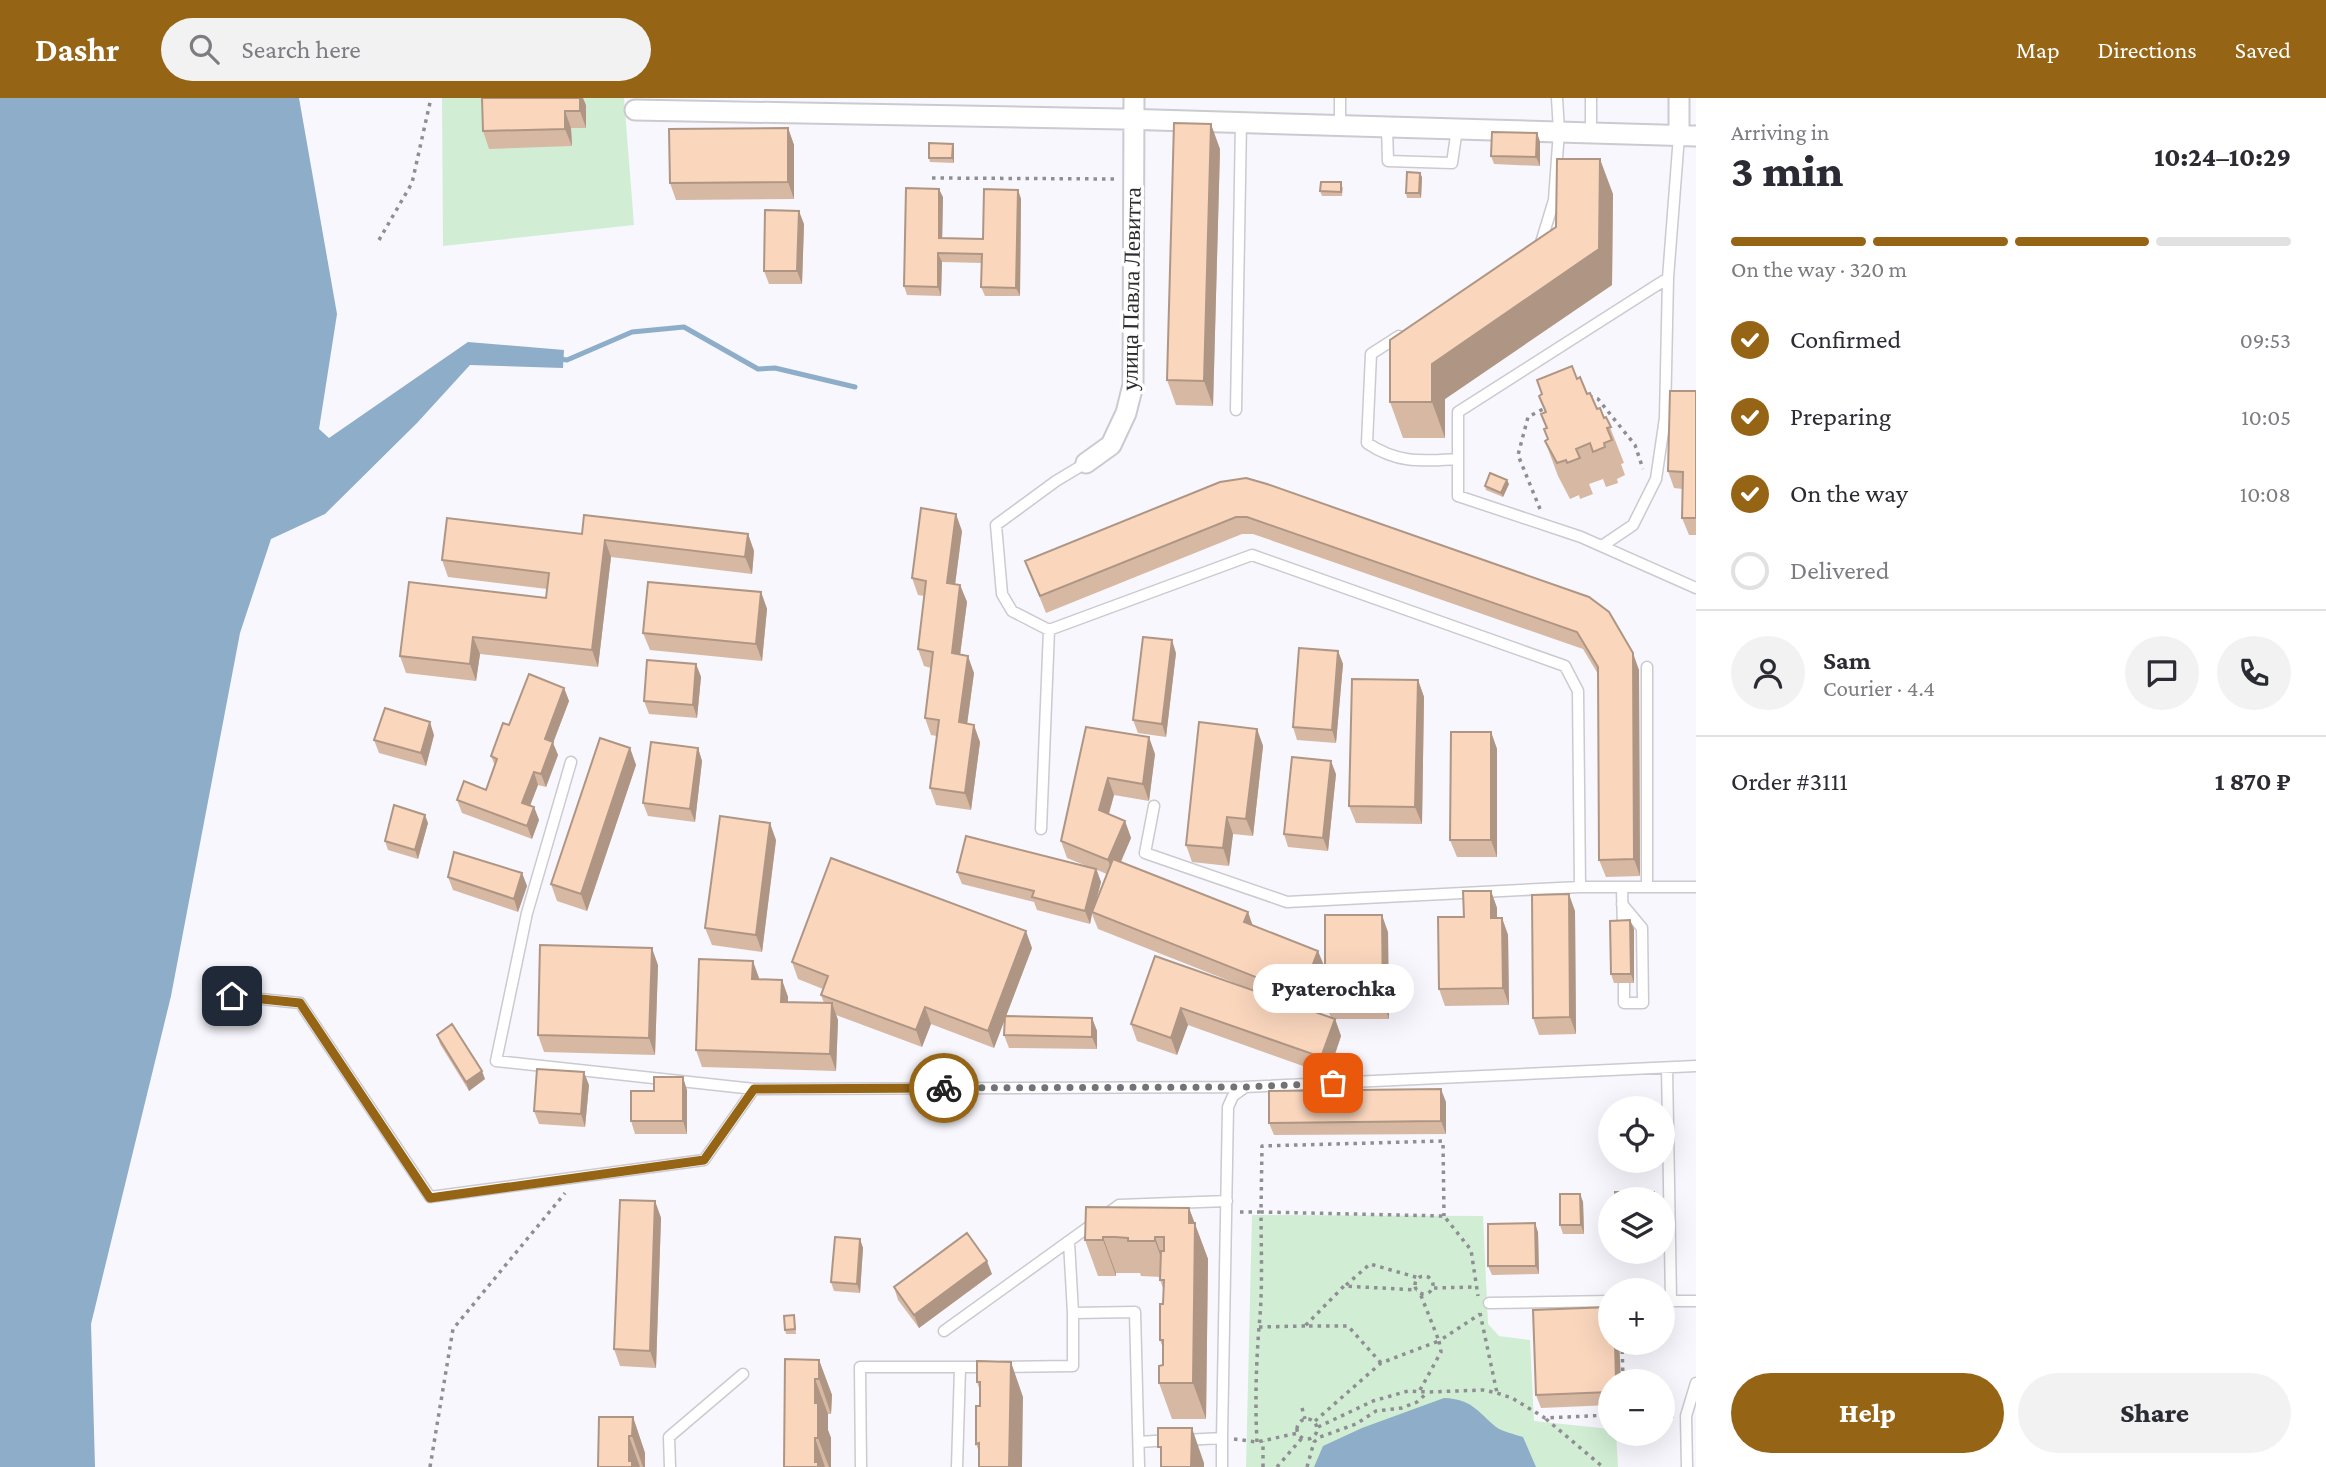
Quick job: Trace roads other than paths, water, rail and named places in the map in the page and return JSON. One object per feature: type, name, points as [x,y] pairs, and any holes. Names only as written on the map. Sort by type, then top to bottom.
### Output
[{"type":"street","name":"улица Павла Левитта","points":[[1086,463],[1111,445],[1126,413],[1133,385],[1134,98]]},
{"type":"street","points":[[635,110],[880,111],[1688,136],[1679,98]]},
{"type":"lane","points":[[1340,98],[1340,125]]},
{"type":"lane","points":[[1527,257],[1538,250],[1554,200],[1559,131],[1557,98]]},
{"type":"lane","points":[[1591,98],[1591,133]]},
{"type":"lane","points":[[1236,410],[1241,122]]},
{"type":"lane","points":[[1387,127],[1388,161],[1452,163],[1457,129]]},
{"type":"lane","points":[[1602,547],[1633,525],[1656,479],[1665,418],[1668,278],[1688,136]]},
{"type":"lane","points":[[1668,278],[1458,412],[1458,496],[1548,526],[1696,588]]},
{"type":"lane","points":[[1404,333],[1371,354],[1367,443],[1383,454],[1408,461],[1458,458]]},
{"type":"lane","points":[[1086,463],[1056,481],[996,525],[1002,594],[1012,611],[1049,630],[1252,555],[1565,666],[1578,691],[1580,887]]},
{"type":"lane","points":[[1041,829],[1049,630]]},
{"type":"lane","points":[[1647,667],[1647,887]]},
{"type":"lane","points":[[571,762],[527,913],[496,1060],[754,1089],[1244,1087],[1696,1066]]},
{"type":"lane","points":[[1154,806],[1145,853],[1287,902],[1580,887],[1696,887]]},
{"type":"lane","points":[[1622,887],[1623,929]]},
{"type":"lane","points":[[1622,904],[1642,928],[1643,1003],[1624,1003],[1624,983]]},
{"type":"lane","points":[[232,996],[300,1003],[430,1198],[704,1160],[754,1089]]},
{"type":"lane","points":[[1667,1068],[1667,1278]]},
{"type":"lane","points":[[1222,1467],[1228,1107],[1233,1096],[1244,1087]]},
{"type":"lane","points":[[944,1331],[1119,1205],[1227,1206]]},
{"type":"lane","points":[[861,1467],[860,1367],[1073,1366],[1069,1242]]},
{"type":"lane","points":[[1484,1306],[1598,1301]]},
{"type":"lane","points":[[1675,1301],[1696,1301]]},
{"type":"lane","points":[[1073,1313],[1135,1312],[1139,1467]]},
{"type":"lane","points":[[957,1467],[960,1368]]},
{"type":"lane","points":[[670,1467],[669,1437],[743,1374]]},
{"type":"lane","points":[[1687,1467],[1686,1416],[1696,1383]]},
{"type":"lane","points":[[1139,1442],[1222,1438]]},
{"type":"water","points":[[0,98],[299,98],[337,314],[319,429],[329,438],[468,342],[564,350],[563,368],[470,365],[417,423],[325,514],[271,539],[240,633],[171,996],[91,1324],[95,1467],[0,1467]]},
{"type":"water","points":[[1444,1398],[1468,1403],[1499,1429],[1523,1437],[1536,1467],[1314,1467],[1323,1446],[1362,1428]]},
{"type":"waterway","points":[[560,359],[567,360],[632,332],[684,327],[758,369],[775,368],[855,387]]},
{"type":"place","name":"Pyaterochka","points":[[1333,1083]]}]
